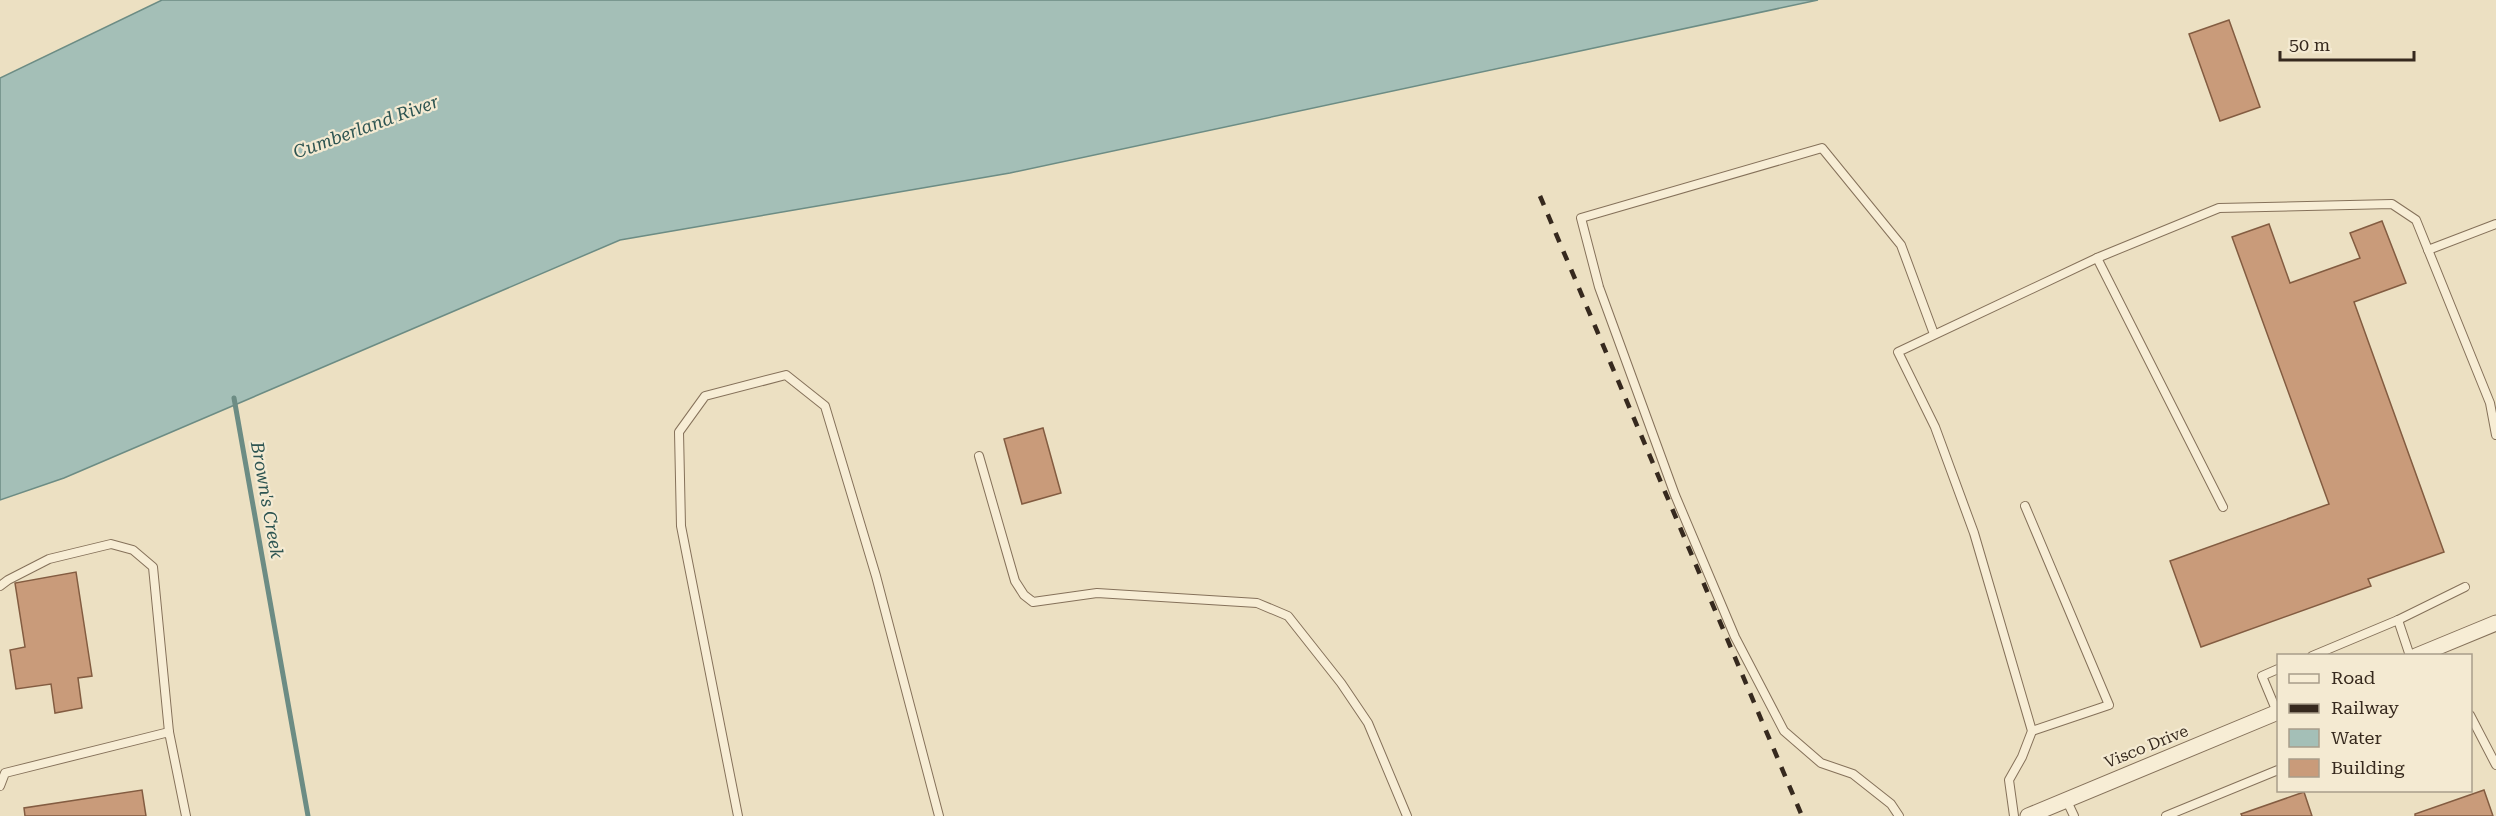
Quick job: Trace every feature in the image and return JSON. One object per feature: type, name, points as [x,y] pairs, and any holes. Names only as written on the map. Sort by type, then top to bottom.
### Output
[{"type":"street","points":[[2440,651],[2496,623]]},
{"type":"street","name":"Visco Drive","points":[[2028,816],[2277,712]]},
{"type":"lane","points":[[1899,816],[1891,804],[1853,774],[1821,763],[1785,731],[1740,648],[1675,495],[1599,287],[1581,218],[1822,148],[1901,245],[1934,334]]},
{"type":"lane","points":[[2014,816],[2009,780],[2022,758],[2032,731],[1974,533],[1935,427],[1898,352],[2097,258],[2219,208],[2392,204],[2416,220],[2490,403],[2496,435]]},
{"type":"lane","points":[[2428,250],[2496,224]]},
{"type":"lane","points":[[2097,258],[2223,507]]},
{"type":"lane","points":[[738,816],[681,526],[679,432],[705,396],[786,375],[825,406],[876,576],[939,816]]},
{"type":"lane","points":[[979,456],[1015,581],[1024,595],[1034,602],[1097,593],[1257,603],[1288,616],[1341,683],[1368,723],[1407,816]]},
{"type":"lane","points":[[2025,506],[2109,705],[2032,731]]},
{"type":"lane","points":[[0,586],[49,560],[111,544],[133,550],[153,567],[169,732],[186,816]]},
{"type":"lane","points":[[2317,654],[2398,620],[2465,586]]},
{"type":"lane","points":[[2398,620],[2409,654]]},
{"type":"lane","points":[[2277,669],[2262,676],[2277,710]]},
{"type":"lane","points":[[2472,719],[2496,765]]},
{"type":"lane","points":[[0,786],[5,773],[169,732]]},
{"type":"lane","points":[[2166,816],[2277,770]]},
{"type":"lane","points":[[2066,799],[2074,816]]},
{"type":"water","name":"Cumberland River","points":[[162,0],[1818,0],[1010,173],[620,240],[64,478],[0,500],[0,78]]},
{"type":"building","points":[[2229,20],[2260,107],[2220,121],[2189,34]]},
{"type":"building","points":[[2382,221],[2406,283],[2354,302],[2444,552],[2368,579],[2371,586],[2201,647],[2170,561],[2329,504],[2232,237],[2269,224],[2290,283],[2360,258],[2350,233]]},
{"type":"building","points":[[1043,428],[1061,493],[1022,504],[1004,439]]},
{"type":"building","points":[[76,572],[92,676],[78,678],[82,708],[55,713],[51,684],[16,689],[10,650],[25,647],[15,583]]},
{"type":"building","points":[[142,790],[146,816],[25,816],[24,808]]},
{"type":"building","points":[[2484,790],[2493,816],[2415,816],[2415,814]]},
{"type":"building","points":[[2304,792],[2312,816],[2242,816],[2241,814]]},
{"type":"waterway","name":"Brown's Creek","points":[[234,398],[308,816]]},
{"type":"railway","points":[[1540,196],[1802,816]]}]
